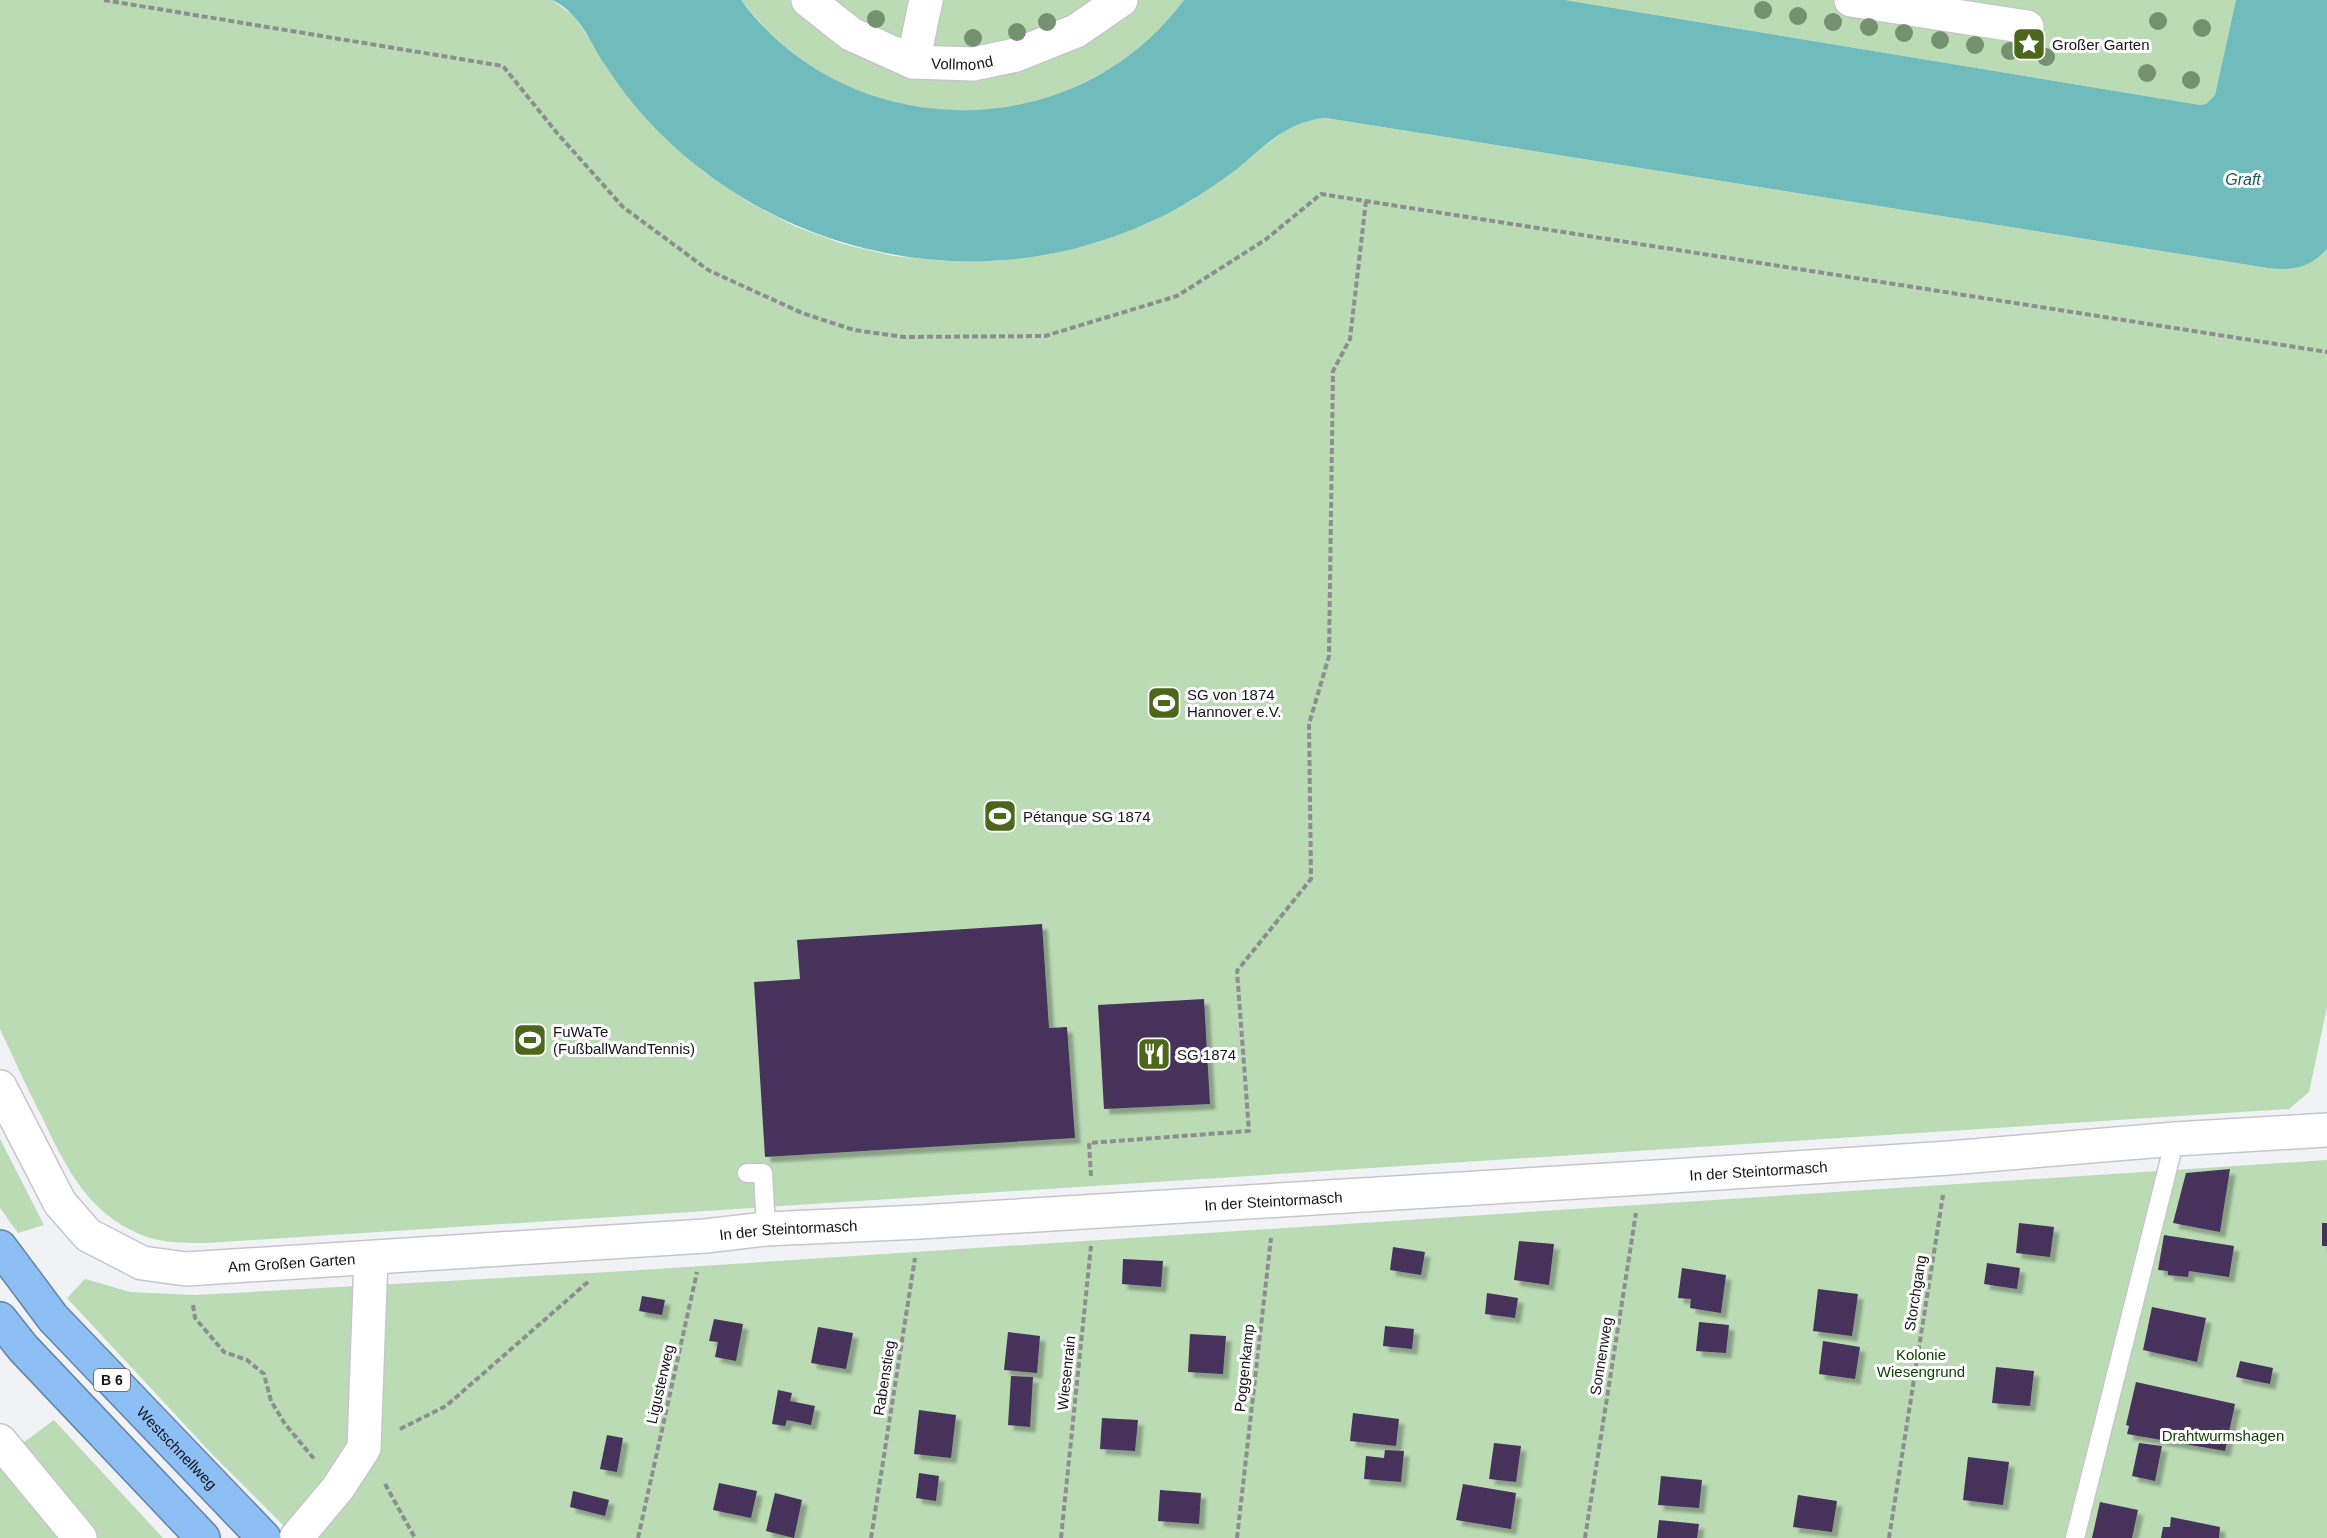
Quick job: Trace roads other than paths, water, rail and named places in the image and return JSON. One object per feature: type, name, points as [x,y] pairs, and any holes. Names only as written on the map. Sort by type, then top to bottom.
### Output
[{"type":"highway","name":"Westschnellweg","points":[[0,1247],[53,1318],[264,1538]]},
{"type":"highway","name":"B 6","points":[[0,1319],[23,1348],[203,1538]]},
{"type":"street","name":"Vollmond","points":[[808,0],[851,34],[913,62],[973,64],[1016,55],[1076,31],[1121,0]]},
{"type":"street","points":[[913,62],[926,0]]},
{"type":"street","points":[[1851,0],[2027,27]]},
{"type":"street","name":"Am Großen Garten","points":[[0,1087],[60,1203],[88,1235],[142,1263],[186,1269],[371,1258],[364,1448],[338,1488],[296,1538]]},
{"type":"street","name":"In der Steintormasch","points":[[371,1258],[705,1236],[766,1229],[1275,1201],[1949,1158],[2326,1125]]},
{"type":"street","points":[[0,1441],[80,1538]]},
{"type":"lane","points":[[2075,1538],[2175,1139]]},
{"type":"lane","points":[[747,1173],[763,1173],[766,1229]]},
{"type":"water","name":"Graft","points":[[552,0],[741,0],[787,48],[841,83],[900,103],[962,110],[1025,103],[1084,83],[1138,48],[1184,0],[1565,0],[2200,105],[2206,104],[2215,95],[2236,0],[2327,0],[2327,249],[2314,260],[2300,267],[2268,268],[1326,118],[1312,120],[1288,129],[1195,198],[1136,228],[1105,240],[1073,249],[1013,259],[952,261],[893,254],[835,240],[779,218],[727,188],[679,151],[636,107],[609,71],[575,18]]},
{"type":"place","name":"Großer Garten","points":[[2029,44]]},
{"type":"place","name":"SG von 1874 Hannover e.V.","points":[[1164,703]]},
{"type":"place","name":"Pétanque SG 1874","points":[[1000,816]]},
{"type":"place","name":"FuWaTe (FußballWandTennis)","points":[[530,1040]]},
{"type":"place","name":"SG 1874","points":[[1154,1054]]},
{"type":"park label","name":"Kolonie Wiesengrund","points":[[1921,1362]]},
{"type":"park label","name":"Drahtwurmshagen","points":[[2223,1435]]}]
